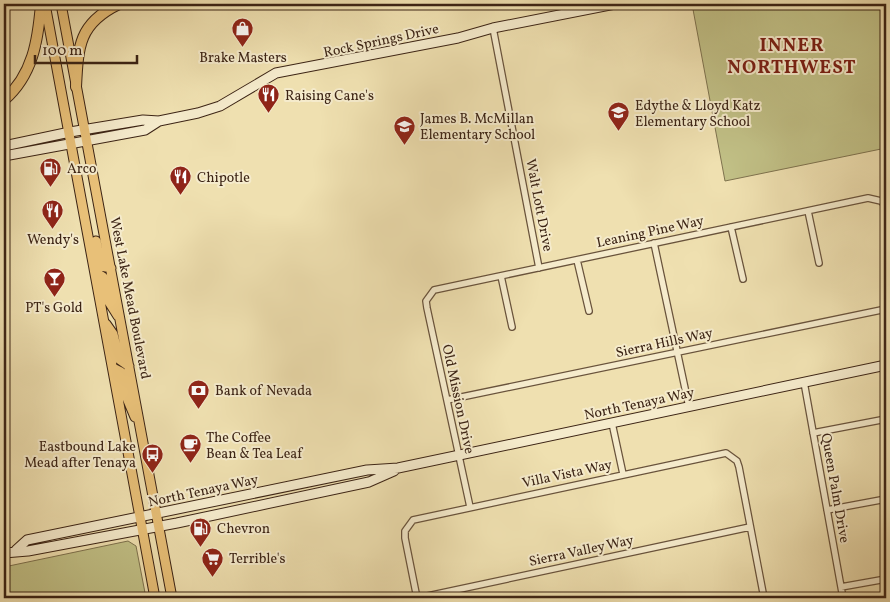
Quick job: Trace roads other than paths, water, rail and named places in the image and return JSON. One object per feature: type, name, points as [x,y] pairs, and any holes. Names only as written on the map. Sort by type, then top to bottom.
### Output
[{"type":"highway","points":[[4,100],[20,82],[29,68],[34,53],[41,4]]},
{"type":"highway","points":[[76,87],[78,53],[84,33],[104,12],[119,4]]},
{"type":"main road","points":[[45,4],[72,142],[154,598]]},
{"type":"main road","name":"West Lake Mead Boulevard","points":[[61,4],[172,598]]},
{"type":"main road","name":"Rock Springs Drive","points":[[4,146],[70,132],[143,120],[160,121],[213,109],[276,74],[458,38],[493,28],[615,4]]},
{"type":"main road","name":"Rock Springs Drive","points":[[4,156],[145,130],[160,121]]},
{"type":"main road","points":[[85,213],[94,234],[100,263],[103,267],[111,268]]},
{"type":"main road","points":[[95,272],[104,277],[108,300],[121,320]]},
{"type":"main road","points":[[104,322],[113,334],[119,359],[129,366]]},
{"type":"main road","name":"North Tenaya Way","points":[[16,550],[27,540],[330,477],[367,470],[398,468],[458,456],[886,365]]},
{"type":"main road","points":[[113,368],[119,369],[121,372],[127,398],[141,434]]},
{"type":"main road","name":"North Tenaya Way","points":[[4,553],[16,550],[28,551],[159,526],[369,482],[398,468]]},
{"type":"main road","points":[[343,487],[344,482],[367,470]]},
{"type":"main road","points":[[293,498],[327,484],[330,477]]},
{"type":"street","name":"Walt Lott Drive","points":[[493,28],[539,268]]},
{"type":"street","name":"Leaning Pine Way","points":[[428,297],[434,290],[440,287],[501,276],[868,198],[881,201],[886,207]]},
{"type":"street","points":[[808,211],[819,263]]},
{"type":"street","points":[[731,227],[743,279]]},
{"type":"street","points":[[654,243],[689,407]]},
{"type":"street","points":[[577,260],[589,311]]},
{"type":"street","points":[[501,276],[512,327]]},
{"type":"street","name":"Old Mission Drive","points":[[428,297],[426,308],[470,507]]},
{"type":"street","name":"Sierra Hills Way","points":[[447,400],[886,309]]},
{"type":"street","name":"Queen Palm Drive","points":[[804,382],[843,598]]},
{"type":"street","points":[[813,433],[886,419]]},
{"type":"street","points":[[612,423],[623,474]]},
{"type":"street","name":"Villa Vista Way","points":[[418,598],[406,538],[408,525],[419,518],[719,453],[733,456],[739,467],[750,527]]},
{"type":"street","points":[[827,510],[886,499]]},
{"type":"street","points":[[750,527],[764,598]]},
{"type":"street","name":"Sierra Valley Way","points":[[418,598],[750,527]]},
{"type":"street","points":[[841,587],[886,579]]},
{"type":"place","name":"Brake Masters","points":[[243,48]]},
{"type":"place","name":"Raising Cane's","points":[[269,114]]},
{"type":"place","name":"Edythe & Lloyd Katz Elementary School","points":[[619,132]]},
{"type":"place","name":"James B. McMillan Elementary School","points":[[404,145]]},
{"type":"place","name":"Arco","points":[[51,187]]},
{"type":"place","name":"Chipotle","points":[[181,196]]},
{"type":"place","name":"Wendy's","points":[[53,230]]},
{"type":"place","name":"PT's Gold","points":[[54,298]]},
{"type":"place","name":"Bank of Nevada","points":[[199,409]]},
{"type":"place","name":"The Coffee Bean & Tea Leaf","points":[[190,464]]},
{"type":"place","name":"Eastbound Lake Mead after Tenaya","points":[[152,473]]},
{"type":"place","name":"Chevron","points":[[201,547]]},
{"type":"place","name":"Terrible's","points":[[213,577]]},
{"type":"district","name":"INNER NORTHWEST","points":[[792,55]]}]
